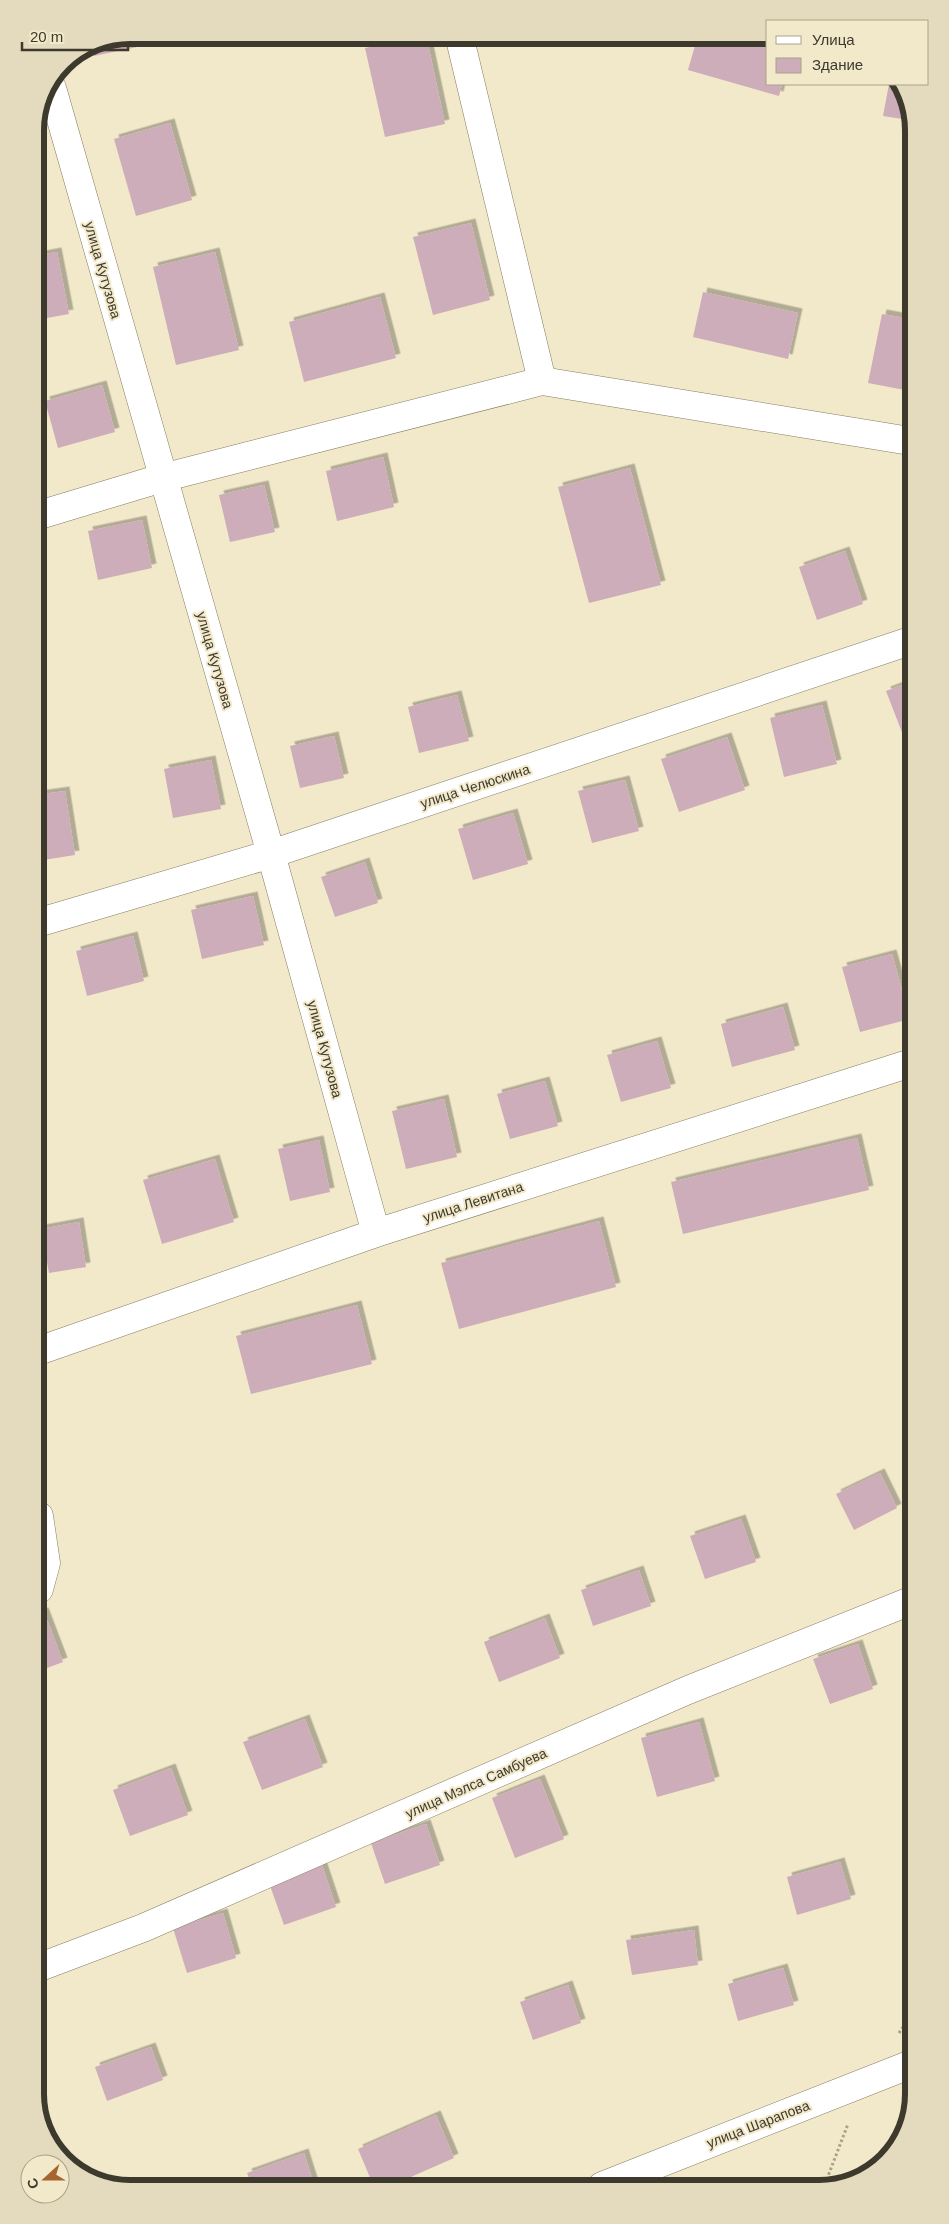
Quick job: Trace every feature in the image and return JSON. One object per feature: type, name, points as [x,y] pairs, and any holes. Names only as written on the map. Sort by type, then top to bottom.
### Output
[{"type":"street","points":[[461,44],[542,382]]},
{"type":"street","name":"улица Кутузова","points":[[53,92],[271,854],[376,1232]]},
{"type":"street","points":[[44,514],[162,478],[542,382],[905,440]]},
{"type":"street","name":"улица Челюскина","points":[[44,921],[271,854],[905,643]]},
{"type":"street","name":"улица Левитана","points":[[44,1349],[376,1232],[905,1065]]},
{"type":"street","points":[[44,1551],[46,1563],[44,1570]]},
{"type":"street","name":"улица Мэлса Самбуева","points":[[44,1965],[143,1928],[688,1690],[905,1603]]},
{"type":"street","name":"улица Шарапова","points":[[617,2180],[905,2067]]},
{"type":"building","points":[[119,44],[147,44],[147,45],[94,56],[93,52]]},
{"type":"building","points":[[384,44],[428,44],[445,124],[385,137],[365,48]]},
{"type":"building","points":[[695,44],[766,44],[766,85],[782,85],[779,96],[688,70]]},
{"type":"building","points":[[889,85],[892,85],[901,102],[905,119],[883,116]]},
{"type":"building","points":[[170,123],[192,200],[136,216],[114,139]]},
{"type":"building","points":[[471,223],[490,300],[433,315],[413,237]]},
{"type":"building","points":[[57,252],[69,314],[44,319],[44,254]]},
{"type":"building","points":[[215,252],[239,350],[176,365],[153,267]]},
{"type":"building","points":[[703,292],[798,313],[788,359],[693,337]]},
{"type":"building","points":[[380,297],[396,358],[304,382],[289,322]]},
{"type":"building","points":[[882,314],[905,318],[905,390],[868,383]]},
{"type":"building","points":[[102,385],[115,432],[58,448],[45,401]]},
{"type":"building","points":[[383,457],[394,507],[337,521],[326,471]]},
{"type":"building","points":[[630,468],[661,585],[589,603],[558,487]]},
{"type":"building","points":[[264,485],[275,532],[230,542],[219,495]]},
{"type":"building","points":[[142,520],[152,568],[98,580],[88,531]]},
{"type":"building","points":[[845,551],[863,604],[817,620],[799,567]]},
{"type":"building","points":[[905,684],[905,734],[903,735],[886,691]]},
{"type":"building","points":[[457,695],[469,741],[419,753],[408,707]]},
{"type":"building","points":[[822,705],[837,764],[784,777],[770,718]]},
{"type":"building","points":[[334,736],[344,778],[300,788],[290,746]]},
{"type":"building","points":[[727,737],[745,790],[679,812],[661,759]]},
{"type":"building","points":[[211,760],[221,809],[173,818],[164,769]]},
{"type":"building","points":[[625,780],[639,831],[592,843],[578,791]]},
{"type":"building","points":[[65,791],[75,855],[44,860],[44,794]]},
{"type":"building","points":[[513,813],[528,864],[473,880],[458,829]]},
{"type":"building","points":[[365,862],[378,903],[335,917],[321,877]]},
{"type":"building","points":[[253,896],[264,945],[202,959],[191,910]]},
{"type":"building","points":[[133,936],[144,981],[87,996],[76,951]]},
{"type":"building","points":[[892,954],[905,1001],[905,1020],[860,1032],[842,967]]},
{"type":"building","points":[[783,1007],[795,1050],[732,1067],[721,1024]]},
{"type":"building","points":[[657,1041],[671,1088],[621,1102],[607,1055]]},
{"type":"building","points":[[545,1081],[558,1126],[510,1139],[497,1094]]},
{"type":"building","points":[[444,1099],[457,1157],[406,1169],[392,1111]]},
{"type":"building","points":[[857,1138],[869,1190],[683,1234],[671,1182]]},
{"type":"building","points":[[319,1140],[330,1192],[290,1201],[278,1149]]},
{"type":"building","points":[[215,1159],[234,1222],[162,1244],[143,1180]]},
{"type":"building","points":[[599,1221],[616,1287],[459,1329],[441,1263]]},
{"type":"building","points":[[79,1222],[86,1267],[49,1273],[44,1246],[44,1228]]},
{"type":"building","points":[[357,1305],[372,1364],[251,1394],[236,1336]]},
{"type":"building","points":[[880,1473],[897,1508],[854,1530],[836,1494]]},
{"type":"building","points":[[741,1519],[756,1562],[705,1579],[690,1536]]},
{"type":"building","points":[[639,1570],[651,1606],[593,1626],[581,1590]]},
{"type":"building","points":[[44,1612],[63,1662],[44,1669]]},
{"type":"building","points":[[545,1618],[560,1658],[499,1682],[484,1642]]},
{"type":"building","points":[[858,1644],[873,1689],[830,1704],[813,1659]]},
{"type":"building","points":[[305,1719],[323,1767],[262,1790],[243,1742]]},
{"type":"building","points":[[699,1722],[715,1781],[657,1797],[641,1738]]},
{"type":"building","points":[[171,1768],[188,1815],[130,1836],[113,1790]]},
{"type":"building","points":[[540,1779],[564,1839],[515,1858],[492,1798]]},
{"type":"building","points":[[426,1824],[440,1865],[385,1884],[371,1843]]},
{"type":"building","points":[[321,1862],[336,1907],[284,1925],[268,1880]]},
{"type":"building","points":[[840,1862],[851,1899],[797,1915],[787,1877]]},
{"type":"building","points":[[223,1913],[236,1958],[187,1973],[173,1928]]},
{"type":"building","points":[[694,1930],[698,1965],[632,1975],[626,1940]]},
{"type":"building","points":[[783,1968],[794,2005],[738,2021],[728,1984]]},
{"type":"building","points":[[568,1985],[581,2023],[533,2040],[520,2002]]},
{"type":"building","points":[[151,2047],[163,2080],[107,2101],[95,2067]]},
{"type":"building","points":[[436,2115],[454,2158],[404,2180],[371,2180],[358,2149]]},
{"type":"building","points":[[304,2153],[312,2180],[250,2180],[247,2173]]}]
